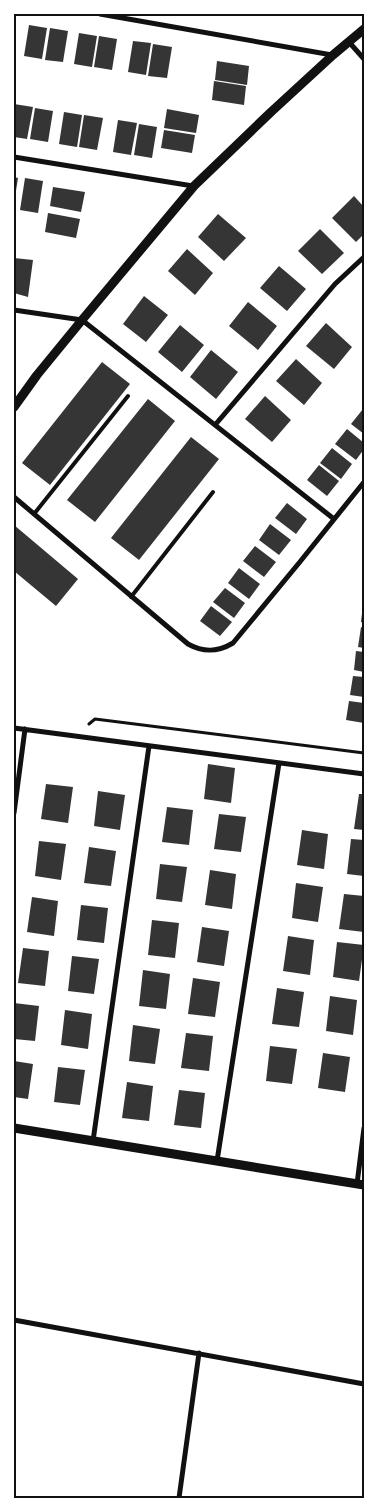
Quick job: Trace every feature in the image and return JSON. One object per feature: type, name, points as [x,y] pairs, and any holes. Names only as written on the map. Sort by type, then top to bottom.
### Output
[{"type":"street","points":[[100,14],[333,56]]},
{"type":"street","points":[[14,407],[37,375],[194,186],[271,112],[364,29]]},
{"type":"street","points":[[349,42],[364,59]]},
{"type":"street","points":[[14,157],[194,186]]},
{"type":"street","points":[[215,425],[335,284],[364,257]]},
{"type":"street","points":[[14,310],[82,320],[334,520]]},
{"type":"street","points":[[14,497],[188,644],[196,649],[206,651],[225,648],[240,636],[364,482]]},
{"type":"street","points":[[14,728],[364,774]]},
{"type":"street","points":[[14,813],[25,729]]},
{"type":"street","points":[[92,1141],[149,746]]},
{"type":"street","points":[[217,1162],[279,763]]},
{"type":"street","points":[[14,1128],[360,1185],[364,1128]]},
{"type":"street","points":[[14,1320],[364,1384]]},
{"type":"street","points":[[179,1498],[199,1353]]},
{"type":"lane","points":[[34,514],[128,396]]},
{"type":"lane","points":[[131,597],[213,492]]},
{"type":"path","points":[[76,736],[95,719],[364,753]]},
{"type":"building","points":[[29,25],[47,28],[42,59],[24,56]]},
{"type":"building","points":[[50,28],[68,31],[63,62],[45,60]]},
{"type":"building","points":[[79,33],[97,36],[92,67],[74,64]]},
{"type":"building","points":[[99,36],[117,39],[112,70],[94,67]]},
{"type":"building","points":[[133,41],[151,43],[146,75],[128,72]]},
{"type":"building","points":[[153,44],[172,47],[167,78],[148,76]]},
{"type":"building","points":[[217,61],[249,66],[247,85],[215,80]]},
{"type":"building","points":[[214,81],[246,86],[244,105],[212,100]]},
{"type":"building","points":[[14,104],[33,107],[27,139],[14,137]]},
{"type":"building","points":[[35,108],[53,111],[48,142],[30,139]]},
{"type":"building","points":[[167,109],[199,115],[196,133],[164,128]]},
{"type":"building","points":[[64,112],[82,115],[77,147],[59,144]]},
{"type":"building","points":[[84,115],[103,118],[97,150],[79,147]]},
{"type":"building","points":[[118,120],[137,123],[131,155],[113,152]]},
{"type":"building","points":[[139,124],[157,127],[152,158],[134,155]]},
{"type":"building","points":[[164,130],[195,135],[192,153],[161,148]]},
{"type":"building","points":[[14,177],[18,178],[15,197],[14,197]]},
{"type":"building","points":[[25,178],[43,181],[38,213],[20,210]]},
{"type":"building","points":[[53,187],[85,192],[81,212],[50,206]]},
{"type":"building","points":[[354,196],[364,207],[364,234],[356,242],[332,218]]},
{"type":"building","points":[[48,213],[80,219],[76,238],[45,232]]},
{"type":"building","points":[[218,214],[246,238],[224,261],[198,237]]},
{"type":"building","points":[[320,229],[344,253],[322,274],[298,251]]},
{"type":"building","points":[[187,249],[213,273],[195,295],[168,271]]},
{"type":"building","points":[[14,258],[33,260],[28,297],[14,293]]},
{"type":"building","points":[[279,266],[306,289],[287,311],[260,288]]},
{"type":"building","points":[[144,296],[168,315],[146,342],[123,324]]},
{"type":"building","points":[[248,302],[277,326],[258,350],[229,326]]},
{"type":"building","points":[[326,323],[352,347],[334,369],[306,346]]},
{"type":"building","points":[[180,325],[204,345],[182,372],[158,352]]},
{"type":"building","points":[[211,350],[238,372],[216,399],[190,377]]},
{"type":"building","points":[[296,359],[322,383],[304,405],[276,381]]},
{"type":"building","points":[[102,362],[130,384],[50,485],[22,463]]},
{"type":"building","points":[[265,396],[291,420],[272,442],[245,419]]},
{"type":"building","points":[[148,399],[175,421],[95,522],[67,500]]},
{"type":"building","points":[[364,410],[364,434],[351,424]]},
{"type":"building","points":[[347,429],[364,443],[364,449],[356,460],[335,444]]},
{"type":"building","points":[[191,437],[219,459],[139,560],[111,538]]},
{"type":"building","points":[[332,448],[352,464],[341,479],[320,463]]},
{"type":"building","points":[[319,465],[339,481],[327,496],[307,480]]},
{"type":"building","points":[[287,503],[307,519],[296,534],[275,518]]},
{"type":"building","points":[[270,524],[291,540],[279,555],[259,540]]},
{"type":"building","points":[[14,525],[78,579],[56,606],[14,571]]},
{"type":"building","points":[[255,546],[276,562],[264,577],[243,561]]},
{"type":"building","points":[[239,568],[260,584],[249,599],[228,583]]},
{"type":"building","points":[[225,588],[245,603],[234,618],[213,602]]},
{"type":"building","points":[[364,605],[364,623],[361,622]]},
{"type":"building","points":[[211,606],[232,622],[220,636],[200,621]]},
{"type":"building","points":[[361,627],[364,628],[364,648],[358,647]]},
{"type":"building","points":[[356,651],[364,652],[364,672],[354,670]]},
{"type":"building","points":[[353,676],[364,677],[364,697],[350,695]]},
{"type":"building","points":[[349,701],[364,703],[364,723],[346,720]]},
{"type":"building","points":[[208,764],[235,768],[231,803],[204,799]]},
{"type":"building","points":[[46,784],[73,787],[68,823],[41,819]]},
{"type":"building","points":[[98,791],[125,795],[120,830],[94,826]]},
{"type":"building","points":[[359,794],[364,794],[364,830],[354,829]]},
{"type":"building","points":[[167,807],[193,810],[189,845],[162,842]]},
{"type":"building","points":[[219,814],[246,817],[241,852],[214,849]]},
{"type":"building","points":[[302,830],[328,834],[324,869],[297,865]]},
{"type":"building","points":[[351,839],[364,840],[364,876],[347,874]]},
{"type":"building","points":[[39,841],[66,844],[61,880],[35,876]]},
{"type":"building","points":[[89,847],[116,851],[111,886],[84,883]]},
{"type":"building","points":[[160,864],[187,867],[182,902],[156,899]]},
{"type":"building","points":[[210,870],[236,874],[232,909],[205,905]]},
{"type":"building","points":[[296,883],[323,887],[318,922],[292,918]]},
{"type":"building","points":[[344,894],[364,896],[364,932],[339,929]]},
{"type":"building","points":[[32,897],[58,901],[54,936],[27,932]]},
{"type":"building","points":[[81,905],[108,908],[104,943],[77,940]]},
{"type":"building","points":[[152,920],[179,923],[175,958],[148,955]]},
{"type":"building","points":[[202,927],[229,931],[224,966],[197,962]]},
{"type":"building","points":[[288,936],[314,940],[310,975],[283,971]]},
{"type":"building","points":[[337,942],[364,945],[359,981],[333,977]]},
{"type":"building","points":[[23,948],[49,951],[45,986],[18,983]]},
{"type":"building","points":[[72,956],[99,959],[94,994],[68,991]]},
{"type":"building","points":[[143,970],[170,974],[166,1009],[139,1006]]},
{"type":"building","points":[[193,978],[220,982],[215,1017],[188,1014]]},
{"type":"building","points":[[277,988],[304,992],[299,1027],[272,1024]]},
{"type":"building","points":[[330,996],[357,1000],[353,1035],[326,1031]]},
{"type":"building","points":[[14,1003],[39,1006],[35,1041],[14,1039]]},
{"type":"building","points":[[65,1010],[92,1014],[88,1049],[61,1045]]},
{"type":"building","points":[[133,1025],[160,1029],[155,1064],[129,1061]]},
{"type":"building","points":[[186,1033],[213,1036],[209,1071],[181,1068]]},
{"type":"building","points":[[270,1046],[297,1049],[292,1084],[266,1081]]},
{"type":"building","points":[[323,1053],[350,1057],[345,1092],[318,1088]]},
{"type":"building","points":[[14,1061],[33,1064],[28,1099],[14,1097]]},
{"type":"building","points":[[58,1067],[85,1070],[80,1105],[54,1102]]},
{"type":"building","points":[[127,1082],[153,1086],[149,1121],[122,1118]]},
{"type":"building","points":[[179,1090],[205,1093],[201,1128],[174,1125]]}]
